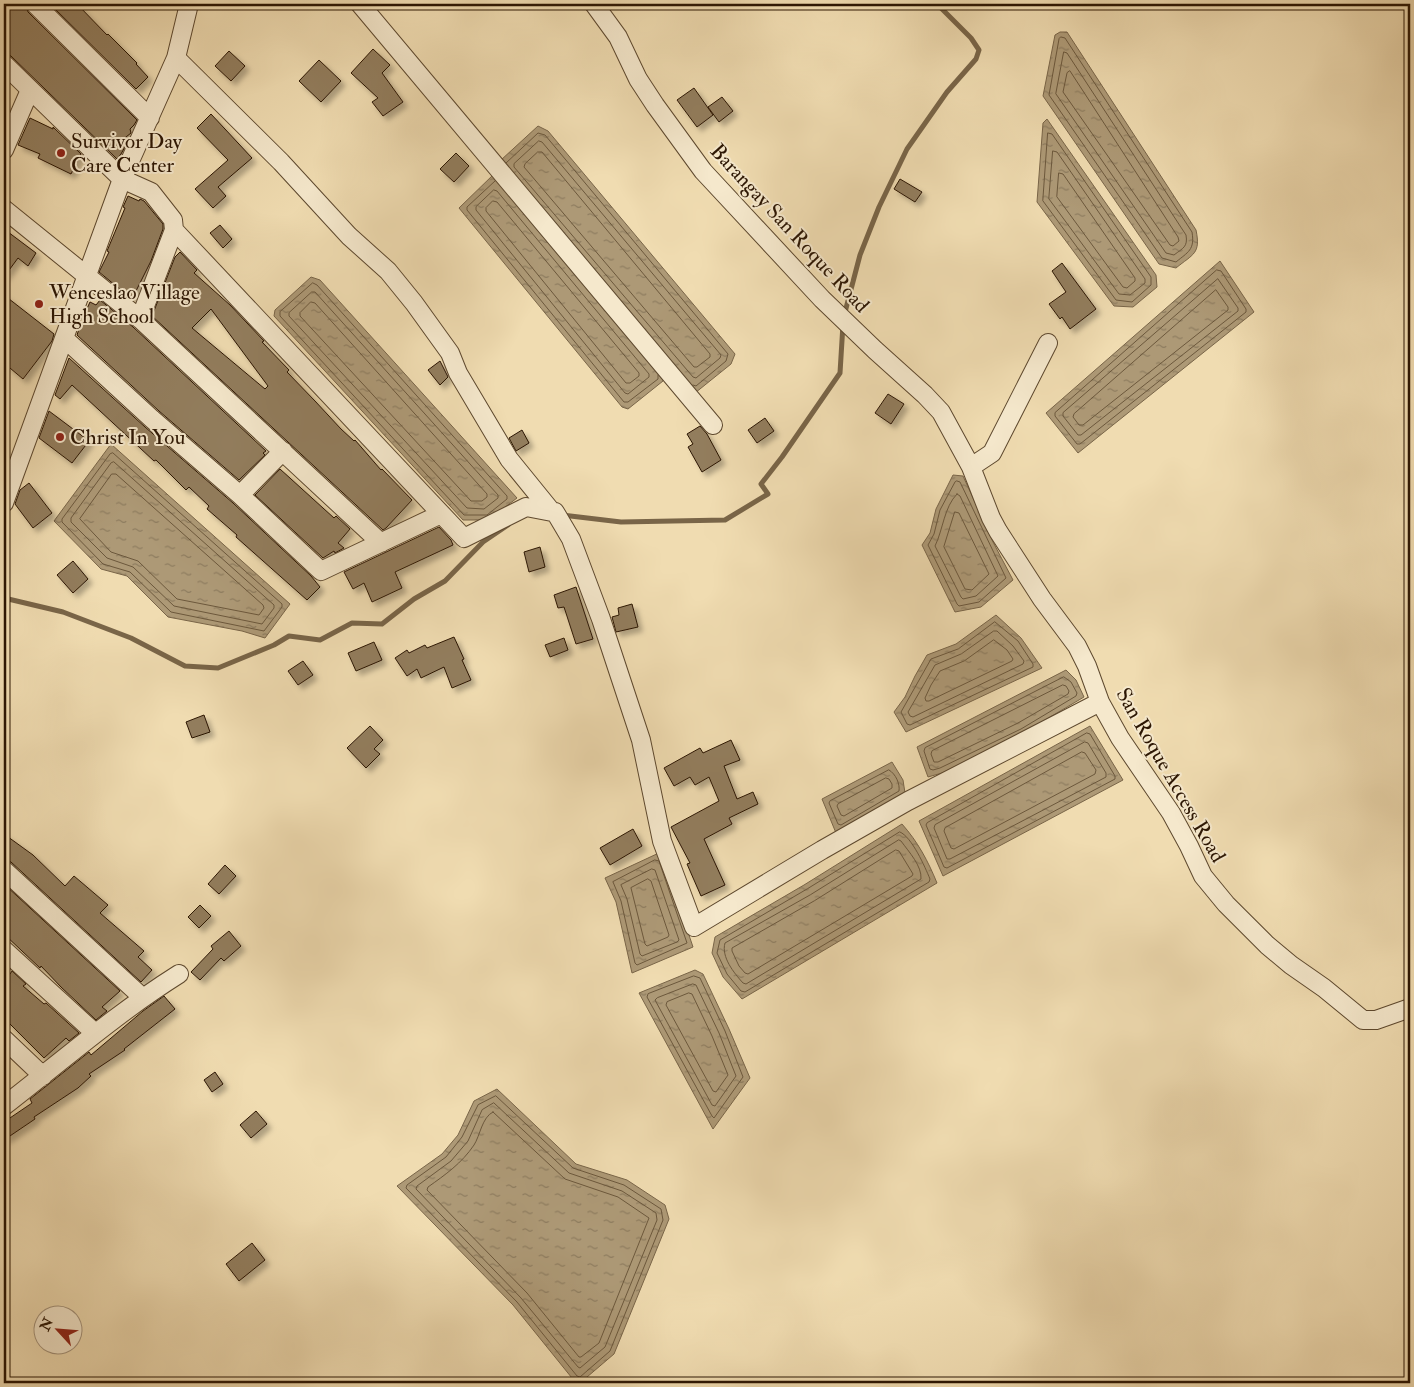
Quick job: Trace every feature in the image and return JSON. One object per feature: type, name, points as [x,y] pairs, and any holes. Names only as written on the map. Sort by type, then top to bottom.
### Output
[{"type":"street","points":[[35,4],[150,118]]},
{"type":"street","points":[[4,503],[122,180],[176,58],[189,4]]},
{"type":"street","points":[[360,4],[713,425]]},
{"type":"street","name":"Barangay San Roque Road","points":[[594,4],[618,37],[638,79],[654,105],[703,171],[822,299],[941,412],[971,467]]},
{"type":"street","points":[[176,58],[281,162],[349,236],[388,271],[450,353],[458,373],[509,459],[552,512]]},
{"type":"street","points":[[4,64],[122,180],[151,192],[173,220],[174,230],[140,319]]},
{"type":"street","points":[[4,150],[30,90]]},
{"type":"street","points":[[4,209],[140,319],[381,543]]},
{"type":"street","points":[[174,230],[464,538],[526,507],[555,512],[571,539],[641,740],[662,841],[694,927],[908,800],[1100,702]]},
{"type":"street","points":[[65,339],[152,419],[240,495],[321,571],[441,514]]},
{"type":"street","points":[[971,467],[992,452],[1048,343]]},
{"type":"street","points":[[240,495],[283,451]]},
{"type":"street","name":"San Roque Access Road","points":[[971,467],[998,531],[1042,598],[1077,646],[1087,666],[1100,702],[1120,738],[1171,813],[1189,846],[1202,876],[1232,910],[1268,945],[1363,1020],[1376,1020],[1410,1008]]},
{"type":"street","points":[[4,870],[142,998]]},
{"type":"street","points":[[4,950],[95,1033]]},
{"type":"street","points":[[4,1106],[95,1033],[142,998],[179,974]]},
{"type":"street","points":[[4,1039],[43,1076]]},
{"type":"water","points":[[1060,32],[1067,32],[1196,230],[1197,244],[1194,253],[1176,268],[1159,264],[1043,96],[1055,35]]},
{"type":"water","points":[[1047,119],[1156,275],[1157,287],[1133,307],[1114,306],[1037,202],[1043,123]]},
{"type":"water","points":[[538,126],[548,131],[735,354],[731,364],[695,393],[501,160]]},
{"type":"water","points":[[494,174],[664,374],[663,381],[628,409],[622,407],[459,208]]},
{"type":"water","points":[[1220,261],[1254,312],[1078,453],[1046,413]]},
{"type":"water","points":[[311,277],[320,280],[517,498],[488,520],[463,520],[274,316],[275,310]]},
{"type":"water","points":[[111,444],[290,604],[265,638],[242,631],[168,617],[127,576],[101,569],[54,521]]},
{"type":"water","points":[[953,475],[963,476],[993,542],[1013,580],[981,607],[955,612],[922,545],[930,533],[936,509]]},
{"type":"water","points":[[996,615],[1021,638],[1042,668],[906,732],[894,712],[905,697],[927,655],[956,644]]},
{"type":"water","points":[[1066,670],[1076,680],[1084,697],[1023,733],[942,773],[928,777],[917,747]]},
{"type":"water","points":[[1090,726],[1123,780],[943,876],[919,821]]},
{"type":"water","points":[[892,762],[903,780],[905,793],[836,833],[822,799]]},
{"type":"water","points":[[902,824],[922,852],[937,883],[742,999],[723,977],[712,953],[715,937],[804,885]]},
{"type":"water","points":[[661,852],[693,947],[632,973],[616,902],[605,878]]},
{"type":"water","points":[[695,970],[703,974],[750,1078],[713,1129],[639,993]]},
{"type":"water","points":[[497,1089],[576,1164],[627,1180],[665,1205],[669,1219],[614,1354],[580,1383],[576,1383],[513,1305],[397,1186],[442,1154],[458,1135],[474,1101]]},
{"type":"building","points":[[4,4],[25,4],[28,12],[137,120],[130,129],[131,133],[121,141],[126,145],[117,159],[11,56],[4,54]]},
{"type":"building","points":[[50,4],[77,4],[137,63],[148,77],[136,89]]},
{"type":"building","points":[[373,49],[390,65],[382,73],[403,102],[383,116],[372,102],[378,98],[351,73]]},
{"type":"building","points":[[229,51],[245,66],[231,81],[215,66]]},
{"type":"building","points":[[319,60],[341,81],[321,102],[299,81]]},
{"type":"building","points":[[694,88],[713,115],[697,127],[677,100]]},
{"type":"building","points":[[722,97],[733,111],[719,122],[708,107]]},
{"type":"building","points":[[211,114],[252,158],[218,187],[226,196],[213,208],[195,189],[228,160],[197,128]]},
{"type":"building","points":[[30,118],[53,129],[53,127],[81,154],[71,174],[38,158],[40,154],[18,145]]},
{"type":"building","points":[[456,153],[469,166],[454,182],[440,169]]},
{"type":"building","points":[[900,179],[922,192],[915,202],[894,189]]},
{"type":"building","points":[[128,196],[144,201],[163,224],[163,229],[151,261],[132,299],[99,272],[109,252],[107,251]]},
{"type":"building","points":[[220,225],[232,239],[223,248],[210,233]]},
{"type":"building","points":[[4,229],[36,253],[28,266],[18,258],[4,277]]},
{"type":"building","points":[[180,252],[197,270],[194,273],[230,305],[289,370],[287,372],[412,500],[386,528],[383,530],[152,316],[175,257]],"holes":[[[211,309],[268,386],[265,389],[192,328]]]},
{"type":"building","points":[[1062,263],[1096,309],[1070,329],[1062,317],[1060,319],[1049,304],[1066,292],[1052,271]]},
{"type":"building","points":[[4,295],[54,334],[52,341],[23,379],[4,363]]},
{"type":"building","points":[[100,300],[133,327],[266,451],[263,453],[265,455],[239,480],[159,411],[77,335],[79,329],[87,320],[83,317],[90,302],[96,305]]},
{"type":"building","points":[[69,358],[233,503],[311,576],[320,587],[307,600],[236,537],[237,535],[207,509],[209,506],[189,487],[186,490],[156,460],[154,461],[72,385],[60,399],[55,395]]},
{"type":"building","points":[[440,361],[448,377],[440,385],[428,370]]},
{"type":"building","points":[[888,394],[904,404],[891,424],[875,413]]},
{"type":"building","name":"Christ In You","points":[[49,411],[89,441],[72,463],[39,438]]},
{"type":"building","points":[[765,418],[774,431],[757,443],[748,430]]},
{"type":"building","points":[[700,426],[707,434],[721,460],[702,472],[688,447],[693,444],[687,434]]},
{"type":"building","points":[[522,430],[529,443],[516,451],[509,438]]},
{"type":"building","points":[[280,469],[334,518],[336,516],[350,529],[338,543],[344,548],[335,553],[334,551],[323,558],[255,495]]},
{"type":"building","points":[[29,483],[52,513],[33,528],[15,504],[20,490]]},
{"type":"building","points":[[439,527],[453,545],[395,572],[402,588],[372,602],[364,583],[353,589],[344,572]]},
{"type":"building","points":[[540,547],[545,567],[529,572],[524,552]]},
{"type":"building","points":[[73,561],[88,579],[73,593],[57,575]]},
{"type":"building","points":[[576,587],[593,639],[576,644],[564,607],[558,608],[554,595]]},
{"type":"building","points":[[632,604],[638,627],[616,632],[612,617],[619,615],[618,608]]},
{"type":"building","points":[[454,637],[471,680],[452,688],[444,667],[421,678],[417,669],[407,676],[395,658],[407,650],[409,653],[425,645],[427,648]]},
{"type":"building","points":[[564,638],[568,650],[550,657],[545,645]]},
{"type":"building","points":[[374,642],[382,660],[356,671],[348,653]]},
{"type":"building","points":[[303,661],[313,675],[298,685],[288,671]]},
{"type":"building","points":[[204,715],[210,732],[192,738],[186,722]]},
{"type":"building","points":[[370,726],[383,740],[374,749],[380,754],[366,768],[347,748]]},
{"type":"building","points":[[731,740],[740,760],[724,766],[737,799],[753,792],[758,804],[729,818],[732,824],[704,839],[725,885],[701,896],[687,864],[690,863],[671,827],[719,801],[709,777],[695,785],[690,777],[674,786],[664,768],[700,748],[703,753]]},
{"type":"building","points":[[633,829],[642,846],[610,865],[600,848]]},
{"type":"building","points":[[4,834],[33,855],[65,886],[74,876],[108,905],[100,913],[144,951],[138,957],[152,970],[141,982],[11,862],[4,860]]},
{"type":"building","points":[[225,865],[236,876],[219,894],[208,884]]},
{"type":"building","points":[[4,884],[120,991],[102,1007],[107,1011],[96,1020],[41,966],[40,968],[4,934]]},
{"type":"building","points":[[200,905],[211,916],[199,928],[188,917]]},
{"type":"building","points":[[229,931],[241,946],[224,961],[221,958],[200,980],[191,972],[213,949],[211,946]]},
{"type":"building","points":[[4,968],[10,974],[12,971],[26,984],[23,986],[44,1004],[46,1003],[79,1033],[69,1041],[66,1038],[44,1058],[4,1018]]},
{"type":"building","points":[[164,996],[175,1009],[125,1050],[89,1074],[91,1076],[78,1088],[34,1117],[35,1119],[4,1140],[4,1122],[32,1103],[30,1099],[89,1052],[91,1055],[143,1011]]},
{"type":"building","points":[[215,1072],[223,1084],[212,1092],[204,1080]]},
{"type":"building","points":[[256,1111],[267,1124],[251,1138],[240,1125]]},
{"type":"building","points":[[252,1243],[265,1260],[239,1281],[226,1264]]},
{"type":"waterway","points":[[844,316],[860,255],[879,207],[907,149],[947,92],[976,59],[979,50],[971,38],[937,4]]},
{"type":"waterway","points":[[562,515],[621,522],[725,520],[768,494],[761,484],[840,373],[843,324]]},
{"type":"waterway","points":[[4,598],[63,612],[131,638],[185,666],[218,668],[274,645],[289,636],[320,640],[352,623],[382,624],[414,599],[445,581],[483,542],[508,525]]},
{"type":"place","name":"Survivor Day Care Center","points":[[61,153]]},
{"type":"place","name":"Wenceslao Village High School","points":[[39,304]]},
{"type":"place","name":"Christ In You","points":[[60,437]]}]
